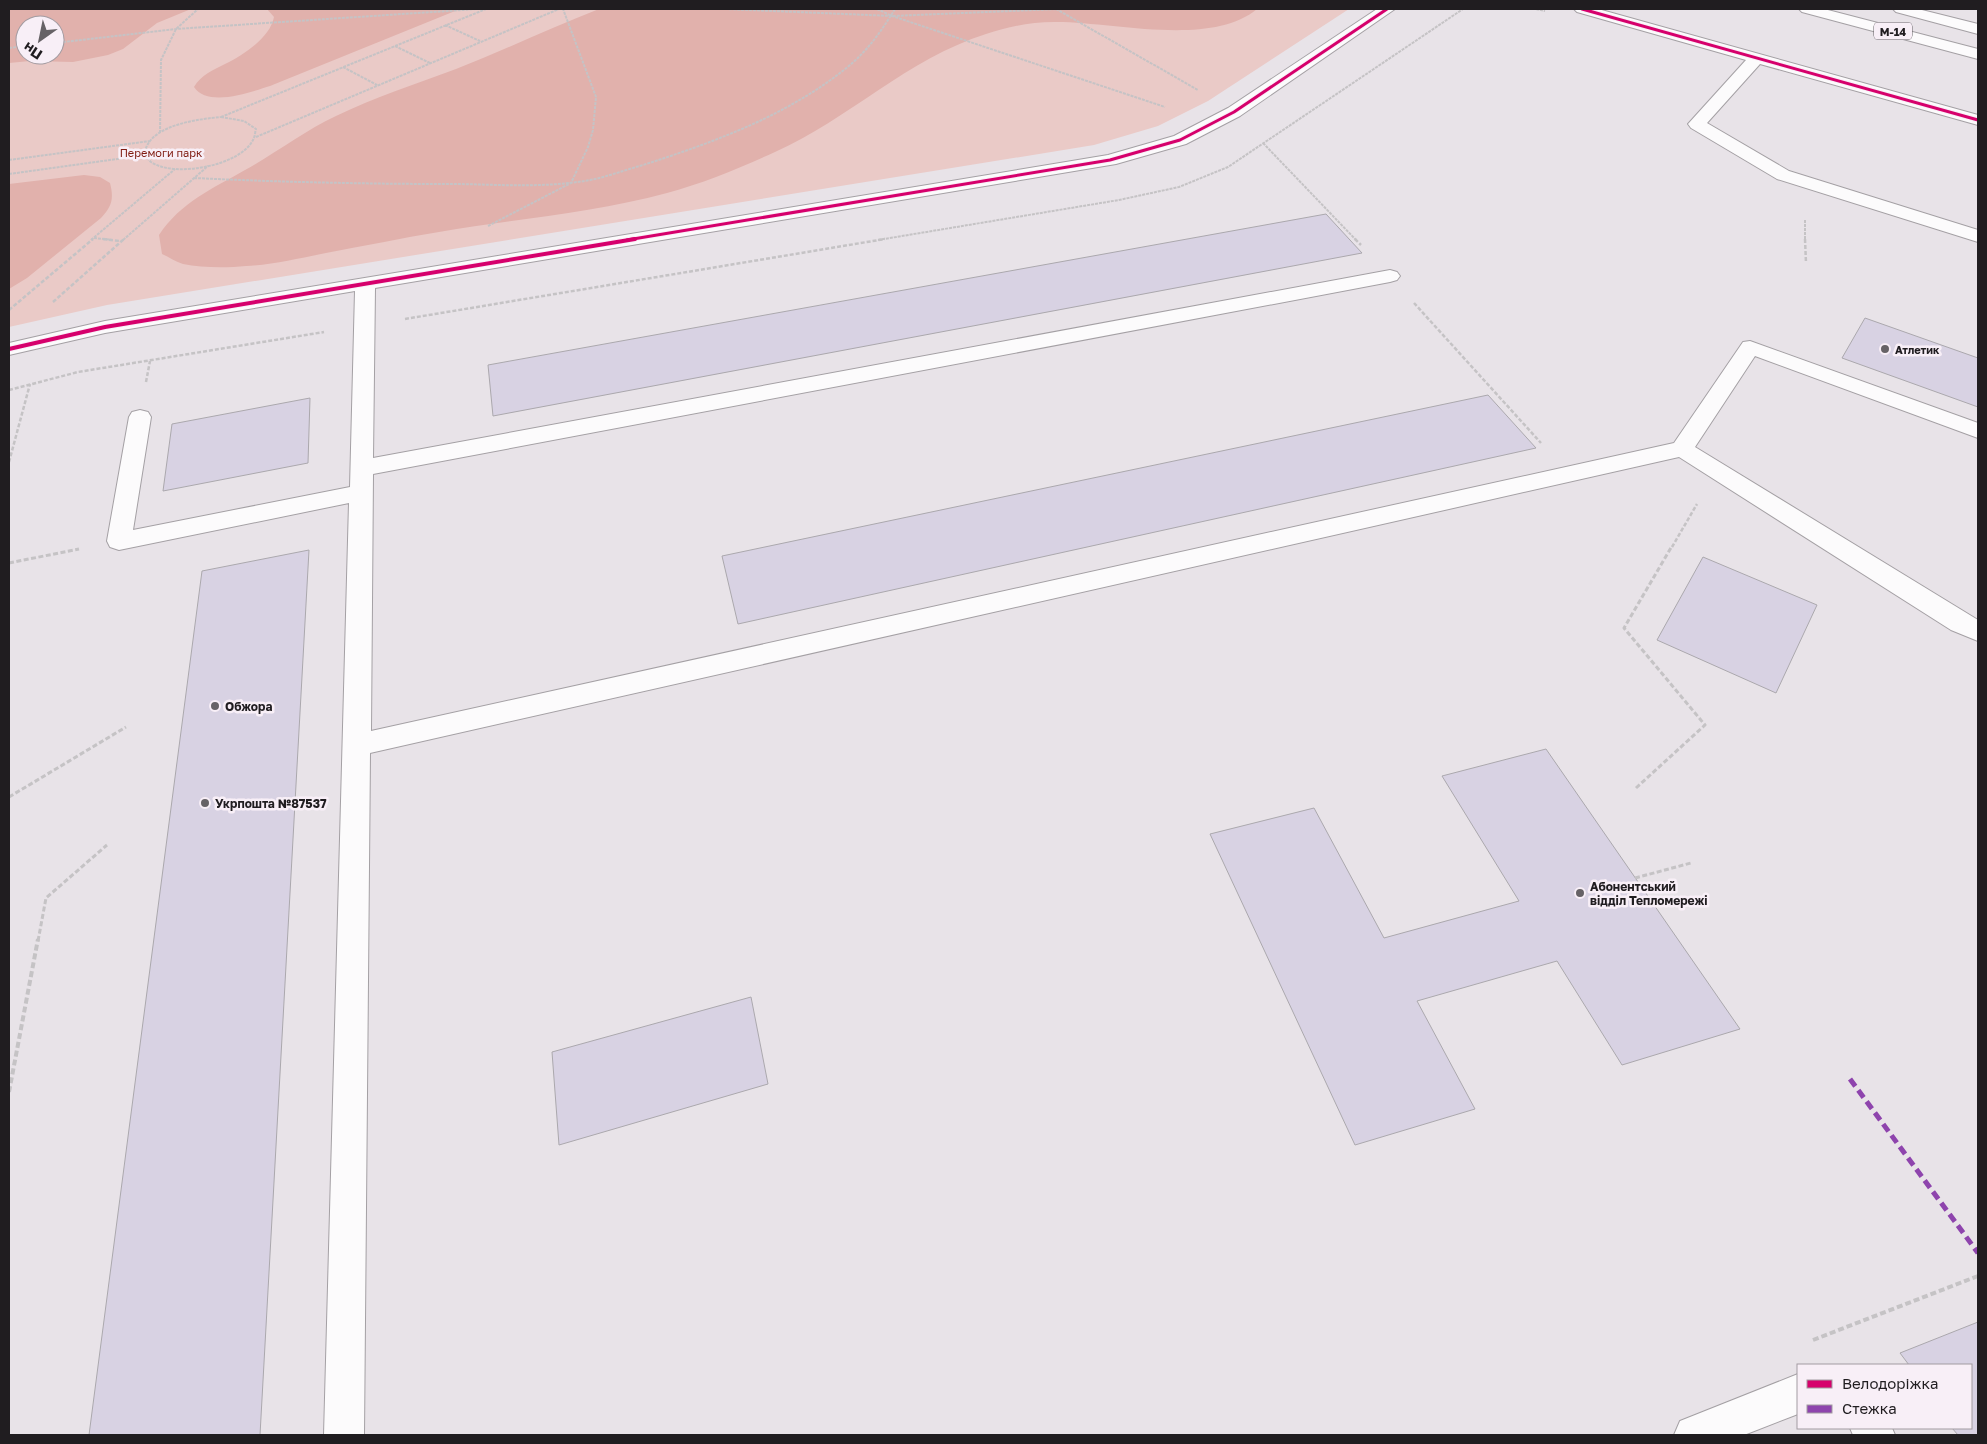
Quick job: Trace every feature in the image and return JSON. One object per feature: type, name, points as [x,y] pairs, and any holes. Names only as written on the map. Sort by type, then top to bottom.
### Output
[{"type":"main road","points":[[9,349],[105,327],[1110,160],[1180,140],[1234,112],[1387,9]]},
{"type":"main road","points":[[1582,9],[1978,120]]},
{"type":"main road","name":"М-14","points":[[1807,9],[1978,54]]},
{"type":"main road","name":"М-14","points":[[1901,9],[1978,28]]},
{"type":"main road","points":[[1756,58],[1697,124],[1783,175],[1978,236]]},
{"type":"main road","points":[[140,417],[119,541],[362,480],[1390,276]]},
{"type":"main road","points":[[344,1435],[365,284]]},
{"type":"main road","points":[[357,745],[1682,449],[1750,347],[1978,431]]},
{"type":"main road","points":[[1682,449],[1960,623],[1978,631]]},
{"type":"main road","points":[[1694,1435],[1797,1394]]},
{"type":"path","points":[[160,133],[161,60],[176,29],[198,9]]},
{"type":"path","points":[[65,42],[176,29],[478,9]]},
{"type":"path","points":[[221,117],[486,9]]},
{"type":"path","points":[[256,137],[559,9]]},
{"type":"path","points":[[563,9],[596,98],[593,130],[581,165],[571,183]]},
{"type":"path","points":[[724,9],[892,16],[1059,9]]},
{"type":"path","points":[[762,10],[766,9]]},
{"type":"path","points":[[878,9],[892,16],[1166,108]]},
{"type":"path","points":[[484,227],[571,183],[616,172],[682,152],[734,132],[768,116],[798,100],[846,67],[865,50],[892,16],[895,9]]},
{"type":"path","points":[[1055,9],[1203,93]]},
{"type":"path","points":[[446,25],[481,42]]},
{"type":"path","points":[[395,46],[430,63]]},
{"type":"path","points":[[343,67],[378,85]]},
{"type":"path","points":[[221,117],[237,118],[249,122],[256,129],[256,137],[252,144],[235,156],[208,166],[175,169],[161,167],[151,162],[146,155],[151,141],[160,133],[189,121],[221,117]]},
{"type":"path","points":[[9,160],[151,141]]},
{"type":"path","points":[[9,174],[146,155]]},
{"type":"path","points":[[54,300],[208,166]]},
{"type":"path","points":[[9,310],[175,169]]},
{"type":"path","points":[[194,178],[399,184],[571,183]]},
{"type":"path","points":[[1804,182],[1806,263]]},
{"type":"path","points":[[94,238],[121,241]]},
{"type":"path","points":[[9,390],[78,372]]},
{"type":"path","points":[[9,462],[30,384]]},
{"type":"path","points":[[1636,788],[1705,725],[1624,628],[1716,471]]},
{"type":"path","points":[[9,563],[119,541]]},
{"type":"path","points":[[9,797],[126,727]]},
{"type":"path","points":[[9,1092],[46,898],[107,845]]},
{"type":"path","points":[[1635,878],[1691,863]]},
{"type":"path","points":[[1813,1340],[1978,1276]]},
{"type":"green space","name":"Перемоги парк","points":[[9,9],[1349,9],[1208,101],[1158,126],[1094,145],[107,305],[9,327]]},
{"type":"shaded area","points":[[9,9],[191,9],[157,23],[123,49],[108,55],[73,62],[65,62],[65,15],[15,15],[15,62],[9,63]]},
{"type":"shaded area","points":[[267,9],[460,9],[252,92],[230,97],[209,97],[194,87],[204,76],[247,51],[261,39],[267,32],[274,17]]},
{"type":"shaded area","points":[[599,9],[1257,9],[1237,21],[1213,27],[1187,30],[1159,30],[1054,22],[1019,25],[986,34],[930,58],[828,123],[775,152],[708,180],[639,200],[582,211],[425,234],[266,264],[231,267],[198,266],[180,263],[162,254],[159,235],[187,205],[313,128],[366,103],[456,69]]},
{"type":"shaded area","points":[[84,175],[100,177],[110,183],[112,198],[108,210],[101,218],[27,278],[9,289],[9,184]]},
{"type":"building","points":[[1326,214],[1362,253],[493,416],[488,365]]},
{"type":"building","points":[[1865,318],[1978,358],[1978,407],[1842,358]]},
{"type":"building","points":[[1488,395],[1536,448],[738,624],[722,556]]},
{"type":"building","points":[[310,398],[308,463],[163,491],[172,424]]},
{"type":"building","points":[[309,550],[260,1435],[89,1435],[202,571]]},
{"type":"building","points":[[1703,557],[1817,605],[1776,693],[1657,640]]},
{"type":"building","points":[[1546,749],[1740,1029],[1622,1065],[1557,961],[1417,1001],[1475,1109],[1355,1145],[1210,834],[1314,808],[1384,938],[1519,901],[1442,776]]},
{"type":"building","points":[[751,997],[768,1084],[559,1145],[552,1052]]},
{"type":"building","points":[[1978,1322],[1978,1435],[1958,1435],[1953,1429],[1972,1429],[1972,1364],[1908,1364],[1900,1353]]},
{"type":"marked path","points":[[1850,1079],[1978,1253]]},
{"type":"cycle path","points":[[9,349],[105,327],[1110,160],[1180,140],[1234,112],[1387,9]]},
{"type":"cycle path","points":[[1582,9],[1978,120]]},
{"type":"place","name":"Атлетик","points":[[1885,349]]},
{"type":"place","name":"Обжора","points":[[215,706]]},
{"type":"place","name":"Укрпошта №87537","points":[[205,803]]},
{"type":"place","name":"Абонентський відділ Тепломережі","points":[[1580,893]]}]
